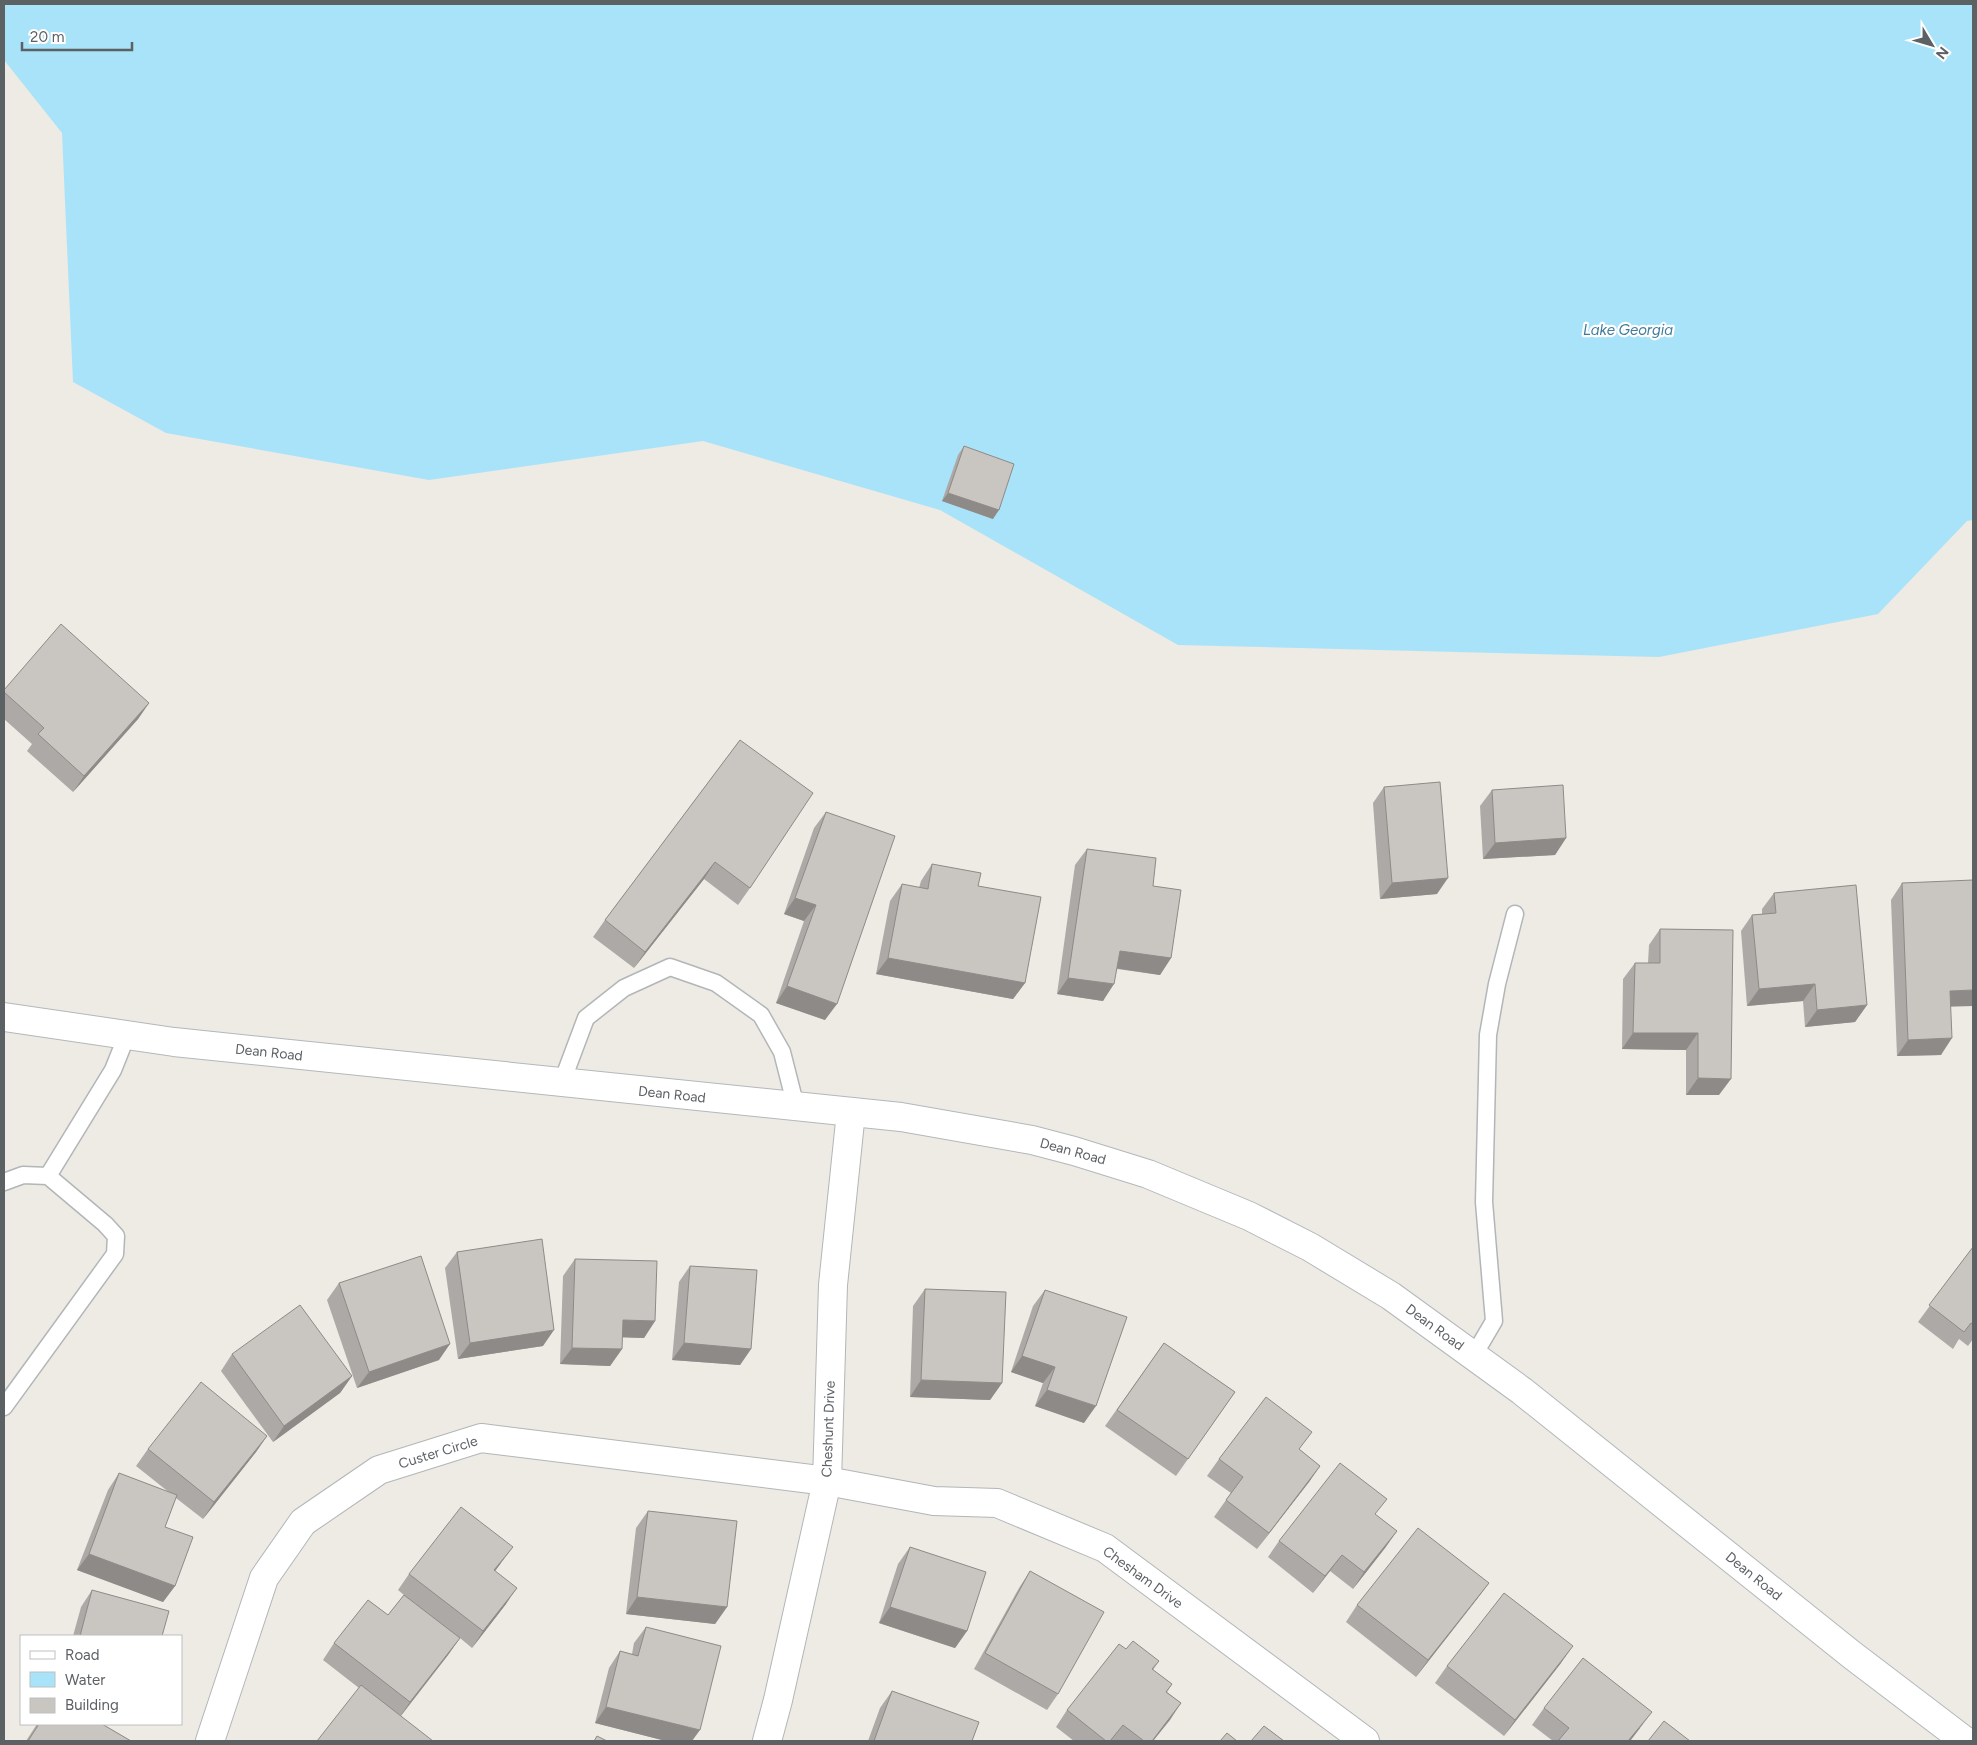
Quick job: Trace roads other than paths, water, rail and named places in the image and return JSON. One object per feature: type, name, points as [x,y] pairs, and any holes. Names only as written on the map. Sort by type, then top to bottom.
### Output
[{"type":"main road","name":"Dean Road","points":[[4,1016],[127,1035],[926,1121],[1032,1140],[1074,1150],[1148,1174],[1250,1216],[1310,1247],[1392,1296],[1474,1354],[1852,1655],[1965,1741]]},
{"type":"main road","name":"Cheshunt Drive","points":[[767,1741],[827,1481],[832,1285],[851,1112]]},
{"type":"main road","name":"Custer Circle","points":[[210,1741],[264,1578],[303,1522],[379,1470],[482,1438],[827,1481]]},
{"type":"main road","name":"Chesham Drive","points":[[827,1481],[934,1501],[997,1503],[1105,1548],[1364,1741]]},
{"type":"lane","points":[[1474,1354],[1494,1321],[1484,1202],[1488,1035],[1515,914]]},
{"type":"lane","points":[[562,1082],[586,1018],[624,988],[670,967],[716,983],[761,1015],[782,1052],[796,1107]]},
{"type":"lane","points":[[48,1176],[113,1070],[127,1035]]},
{"type":"lane","points":[[4,1182],[23,1175],[48,1176],[105,1224],[116,1236],[115,1254],[4,1407]]},
{"type":"water","name":"Lake Georgia","points":[[4,4],[1973,4],[1973,520],[1967,521],[1878,614],[1659,657],[1178,645],[940,510],[703,441],[429,480],[166,433],[73,382],[62,133],[4,60]]}]
